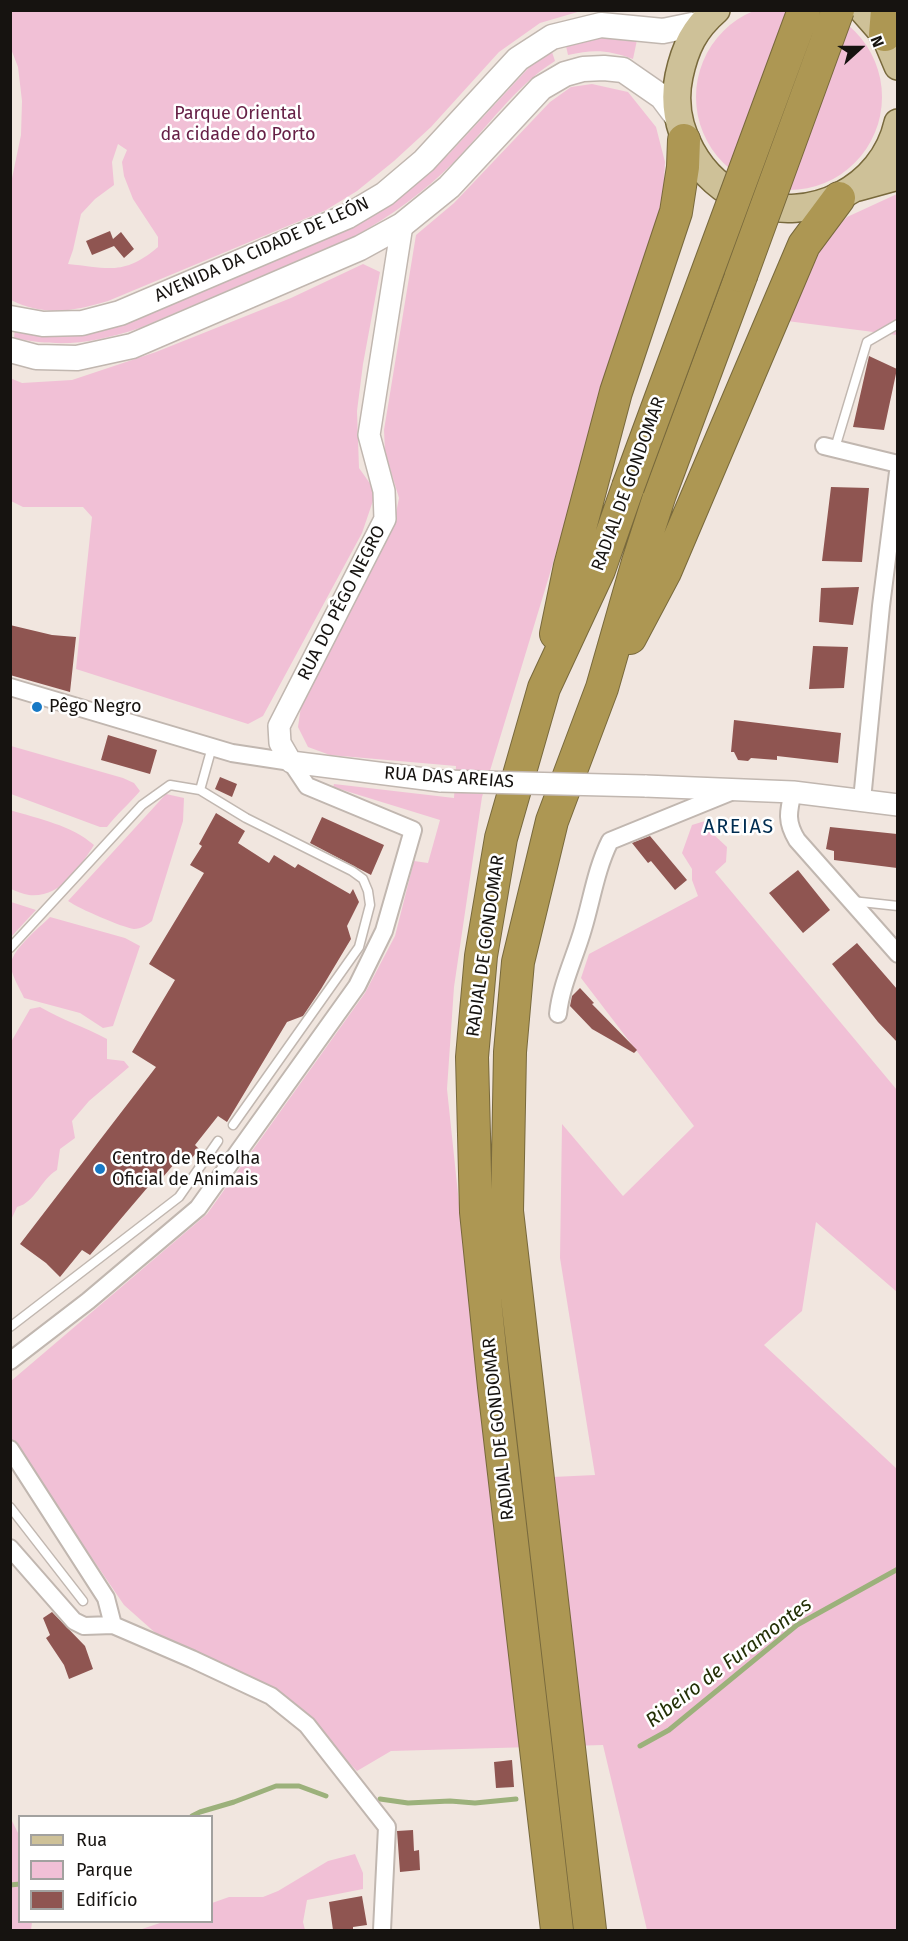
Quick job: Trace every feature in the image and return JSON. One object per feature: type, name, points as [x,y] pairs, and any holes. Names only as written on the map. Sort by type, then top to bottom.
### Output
[{"type":"highway","name":"RADIAL DE GONDOMAR","points":[[557,1930],[476,1212],[471,1057],[481,956],[501,838],[544,688],[598,570],[804,10]]},
{"type":"highway","name":"RADIAL DE GONDOMAR","points":[[590,1930],[525,1383],[507,1211],[510,1052],[518,962],[552,820],[602,688],[660,494],[838,10]]},
{"type":"highway","points":[[544,688],[570,566],[616,392],[676,212],[683,167],[681,128]]},
{"type":"highway","points":[[602,688],[665,573],[804,245],[848,193]]},
{"type":"main road","points":[[863,10],[886,23],[897,66]]},
{"type":"main road","points":[[709,17],[684,54],[676,88],[681,128],[693,156],[717,183],[747,201],[782,209],[817,206],[897,176]]},
{"type":"main road","name":"AVENIDA DA CIDADE DE LEÓN","points":[[10,318],[43,324],[82,323],[120,313],[348,216],[385,194],[424,161],[518,59],[552,38],[601,18],[663,31],[709,17]]},
{"type":"main road","name":"AVENIDA DA CIDADE DE LEÓN","points":[[10,350],[36,357],[77,358],[132,346],[360,248],[402,225],[449,187],[542,88],[565,74],[583,69],[623,70],[662,97],[681,128]]},
{"type":"main road","points":[[848,193],[876,168],[894,138],[897,123]]},
{"type":"street","name":"RUA DO PÊGO NEGRO","points":[[291,762],[280,743],[279,726],[385,519],[384,490],[369,435],[402,225]]},
{"type":"street","points":[[829,447],[897,464]]},
{"type":"street","points":[[862,800],[889,608],[897,472]]},
{"type":"street","name":"RUA DAS AREIAS","points":[[10,687],[232,753],[291,762],[441,781],[793,792],[897,805]]},
{"type":"street","points":[[10,1360],[88,1301],[198,1209],[357,986],[384,931],[413,830],[306,786],[291,762]]},
{"type":"street","points":[[558,1014],[559,1000],[583,929],[600,861],[610,841],[734,790]]},
{"type":"street","points":[[793,792],[788,812],[790,828],[797,840],[897,954]]},
{"type":"street","points":[[10,1449],[106,1598],[112,1625]]},
{"type":"street","points":[[10,1548],[74,1621],[84,1626],[112,1625],[192,1659],[271,1696],[307,1725],[387,1827],[382,1930]]},
{"type":"lane","points":[[829,447],[867,342],[897,324]]},
{"type":"lane","points":[[200,790],[212,747]]},
{"type":"lane","points":[[10,948],[142,805],[170,785],[200,790],[246,818],[352,871],[363,879],[370,905],[359,947],[233,1125]]},
{"type":"lane","points":[[852,901],[897,906]]},
{"type":"lane","points":[[10,1327],[179,1197],[218,1141]]},
{"type":"lane","points":[[10,1508],[83,1601]]},
{"type":"green space","points":[[789,4],[824,11],[840,20],[854,32],[866,46],[875,62],[882,97],[875,132],[866,148],[854,162],[840,174],[824,183],[789,190],[754,183],[738,174],[724,162],[712,148],[703,132],[696,97],[703,62],[712,46],[724,32],[738,20],[754,11]]},
{"type":"green space","name":"Parque Oriental da cidade do Porto","points":[[11,10],[581,10],[540,23],[499,52],[431,127],[394,161],[357,191],[326,210],[108,301],[60,311],[36,309],[11,300],[11,183],[21,135],[22,101],[18,67],[11,49]],"holes":[[[118,144],[127,150],[122,162],[124,176],[133,199],[158,237],[158,247],[135,262],[115,268],[68,264],[81,214],[95,199],[114,185],[112,162]]]},
{"type":"green space","points":[[604,37],[637,40],[633,59],[601,51],[568,55],[566,46]]},
{"type":"green space","points":[[552,52],[555,61],[514,95],[443,173],[407,203],[355,236],[140,328],[78,342],[48,343],[14,338],[15,329],[43,333],[377,212],[413,187],[449,154],[535,61]]},
{"type":"green space","points":[[592,84],[628,92],[656,127],[665,162],[663,201],[482,797],[454,987],[447,1089],[488,1480],[595,1475],[560,1258],[562,1124],[623,1196],[694,1126],[581,978],[589,954],[698,896],[692,880],[692,869],[682,853],[692,825],[705,821],[712,833],[727,847],[726,862],[715,872],[897,1090],[897,1292],[816,1222],[802,1311],[764,1345],[897,1469],[897,1930],[647,1930],[603,1745],[391,1751],[357,1771],[275,1689],[160,1637],[124,1605],[11,1438],[11,1381],[207,1214],[365,993],[395,936],[414,861],[428,863],[440,820],[333,787],[334,784],[454,798],[456,766],[330,755],[308,747],[298,727],[301,706],[393,528],[399,498],[385,452],[384,430],[416,235],[454,203],[550,102],[571,87]]},
{"type":"green space","points":[[897,194],[897,335],[787,321],[819,244],[847,217]]},
{"type":"green space","points":[[363,264],[380,272],[357,411],[359,468],[376,492],[362,533],[263,716],[248,724],[76,669],[92,517],[83,507],[23,507],[11,501],[10,378],[22,383],[72,380],[156,352],[291,298]]},
{"type":"green space","points":[[11,746],[123,778],[134,783],[140,791],[107,827],[100,827],[11,794]]},
{"type":"green space","points":[[166,794],[184,798],[183,821],[152,921],[141,928],[134,929],[101,917],[68,901]]},
{"type":"green space","points":[[10,810],[75,832],[94,845],[75,872],[60,887],[40,895],[29,895],[11,889]]},
{"type":"green space","points":[[10,902],[36,910],[11,937]]},
{"type":"green space","points":[[50,917],[125,938],[140,946],[113,1026],[103,1028],[80,1013],[24,998],[12,972],[11,962],[25,941]]},
{"type":"green space","points":[[40,1007],[107,1039],[107,1059],[124,1061],[129,1067],[89,1101],[72,1121],[75,1138],[60,1149],[57,1170],[46,1179],[29,1201],[17,1207],[11,1220],[11,1042],[30,1009]]},
{"type":"green space","points":[[10,1817],[18,1833],[18,1923],[32,1923],[31,1930],[11,1930]]},
{"type":"green space","points":[[355,1854],[363,1873],[363,1889],[307,1900],[303,1922],[305,1930],[139,1930],[160,1923],[213,1923],[213,1903],[229,1897],[263,1897],[278,1891],[328,1861]]},
{"type":"building","points":[[110,231],[113,239],[121,232],[134,249],[124,258],[114,246],[92,255],[86,241]]},
{"type":"building","points":[[869,356],[897,369],[884,430],[853,427]]},
{"type":"building","points":[[831,487],[869,488],[862,562],[822,561]]},
{"type":"building","points":[[859,587],[853,625],[819,622],[821,588]]},
{"type":"building","points":[[10,625],[52,635],[76,637],[70,692],[10,675]]},
{"type":"building","points":[[813,646],[848,647],[844,688],[809,689]]},
{"type":"building","points":[[734,720],[841,733],[838,763],[777,756],[777,760],[751,758],[748,761],[738,760],[734,752],[731,752]]},
{"type":"building","points":[[108,735],[157,750],[150,774],[101,760]]},
{"type":"building","points":[[220,777],[237,784],[232,797],[215,789]]},
{"type":"building","points":[[216,813],[245,831],[238,843],[269,863],[274,855],[295,868],[298,864],[350,894],[353,889],[359,902],[347,926],[351,939],[303,1016],[287,1022],[227,1122],[218,1116],[195,1145],[199,1149],[188,1163],[180,1157],[163,1177],[159,1174],[90,1255],[82,1250],[60,1277],[46,1263],[20,1244],[156,1067],[132,1052],[175,980],[149,964],[204,873],[190,865],[202,846],[199,844]]},
{"type":"building","points":[[322,817],[384,845],[371,875],[310,843]]},
{"type":"building","points":[[830,827],[897,834],[897,868],[834,860],[834,851],[826,849]]},
{"type":"building","points":[[650,836],[687,880],[675,890],[651,861],[648,863],[632,843]]},
{"type":"building","points":[[798,870],[830,910],[803,933],[769,893]]},
{"type":"building","points":[[857,943],[897,989],[897,1042],[832,964]]},
{"type":"building","points":[[580,988],[594,1003],[592,1004],[637,1050],[634,1053],[592,1029],[570,1006],[572,996]]},
{"type":"building","points":[[52,1612],[85,1646],[93,1669],[69,1679],[64,1665],[46,1638],[50,1635],[43,1618]]},
{"type":"building","points":[[512,1760],[514,1787],[496,1788],[494,1762]]},
{"type":"building","points":[[413,1830],[414,1851],[419,1850],[420,1870],[400,1872],[397,1831]]},
{"type":"building","points":[[362,1896],[367,1925],[353,1927],[353,1930],[333,1930],[329,1902]]},
{"type":"waterway","name":"Ribeiro de Furamontes","points":[[640,1746],[669,1730],[797,1625],[898,1569]]},
{"type":"waterway","name":"Ribeiro de Furamontes","points":[[194,1815],[276,1786],[299,1786],[326,1796]]},
{"type":"waterway","points":[[380,1799],[408,1803],[450,1801],[475,1803],[516,1799]]},
{"type":"waterway","name":"Ribeiro de Furamontes","points":[[10,1885],[18,1884]]},
{"type":"place","name":"Pêgo Negro","points":[[37,707]]},
{"type":"place","name":"Centro de Recolha Oficial de Animais","points":[[100,1169]]},
{"type":"district","name":"AREIAS","points":[[739,827]]}]
